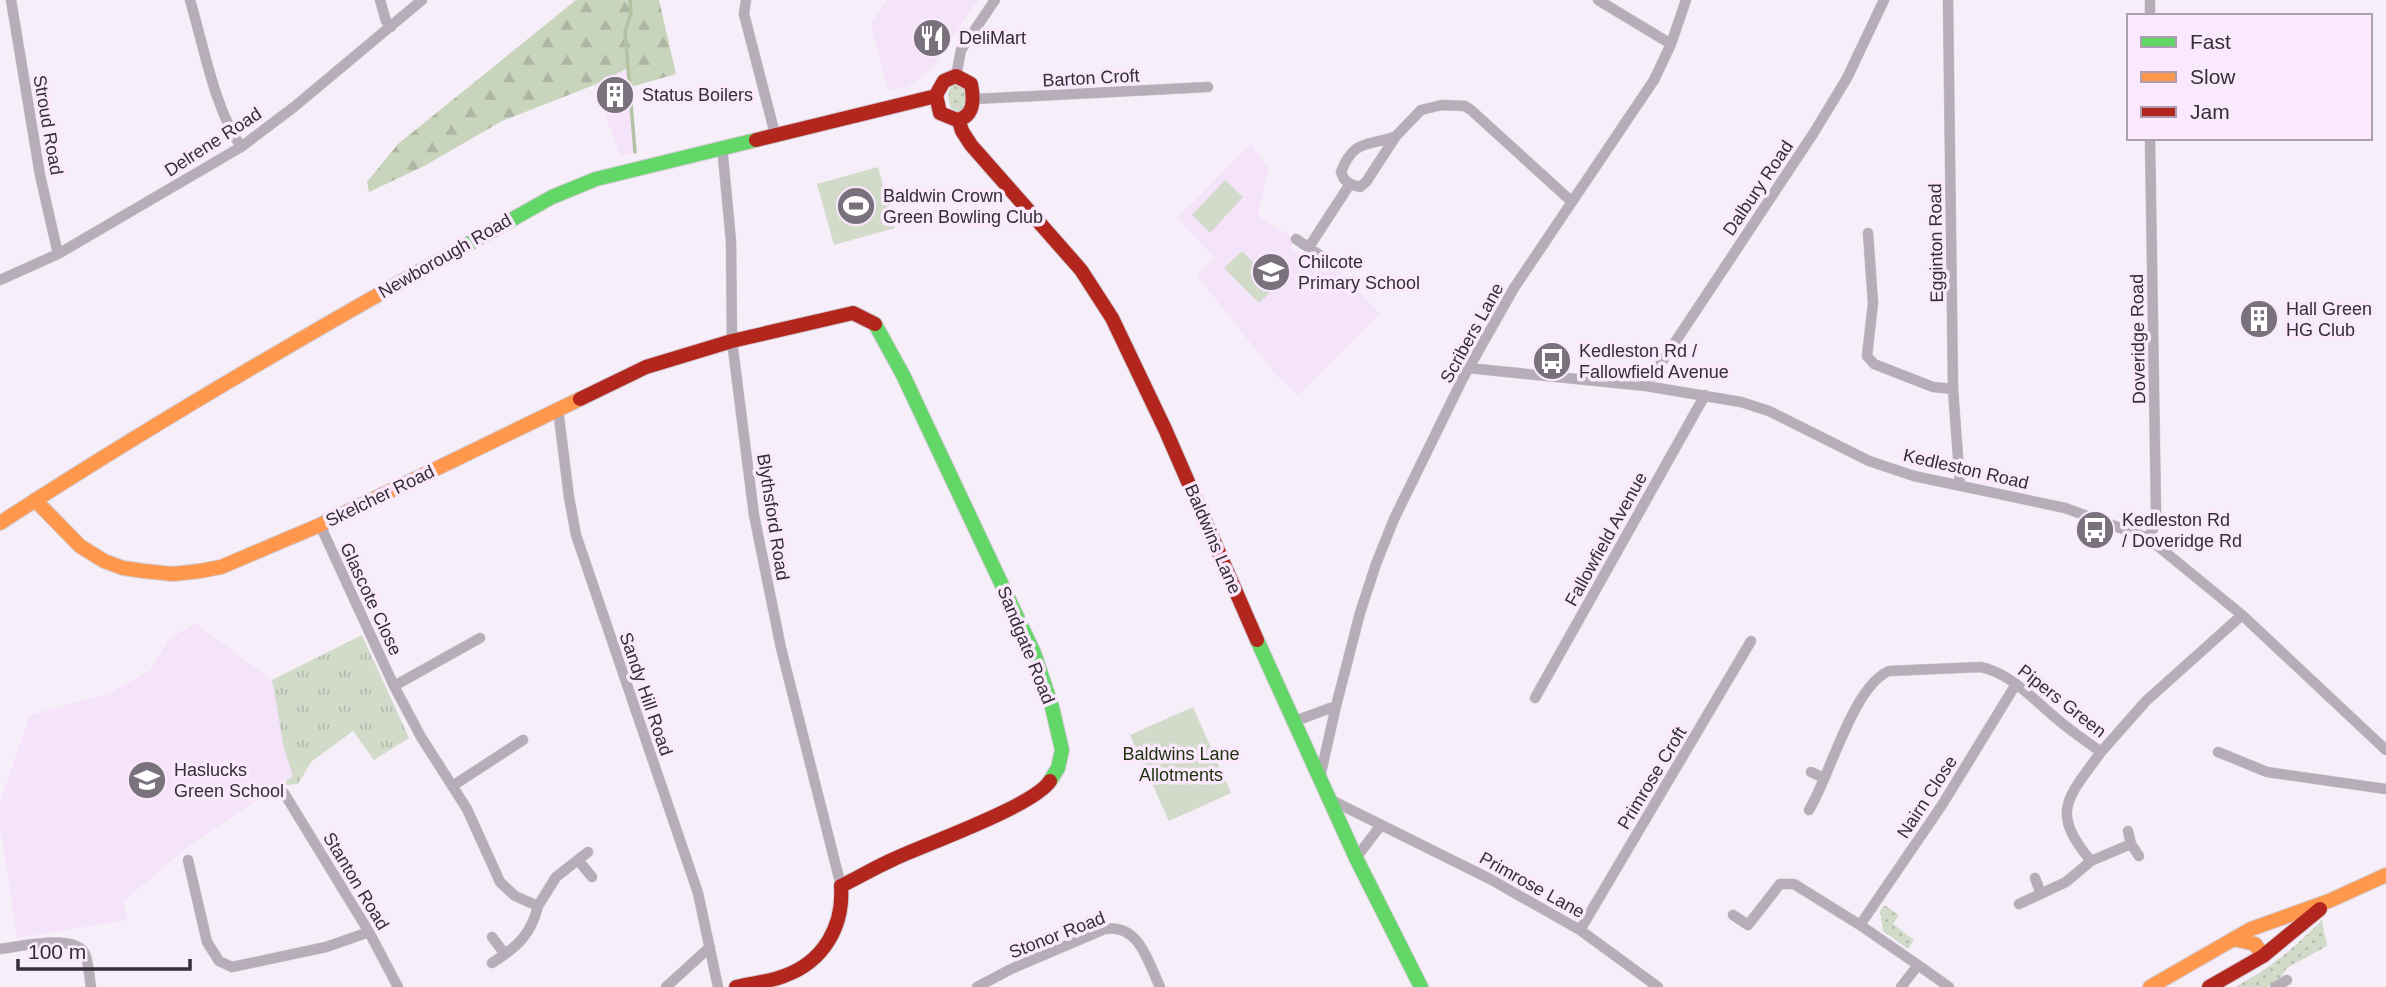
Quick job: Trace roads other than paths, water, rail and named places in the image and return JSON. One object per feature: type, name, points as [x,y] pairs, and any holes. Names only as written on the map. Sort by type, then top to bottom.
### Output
[{"type":"street","name":"Stroud Road","points":[[11,0],[40,175],[58,254]]},
{"type":"street","points":[[190,0],[221,105],[231,132],[241,147]]},
{"type":"street","points":[[380,0],[386,21],[391,27]]},
{"type":"street","name":"Delrene Road","points":[[0,280],[58,254],[241,147],[294,107],[422,0]]},
{"type":"street","points":[[746,0],[744,14],[775,134]]},
{"type":"street","points":[[956,76],[961,50],[995,0]]},
{"type":"street","points":[[1598,0],[1671,44]]},
{"type":"street","name":"Scribers Lane","points":[[1320,777],[1360,613],[1394,519],[1468,368],[1514,288],[1654,80],[1671,44],[1686,0]]},
{"type":"street","name":"Dalbury Road","points":[[1646,386],[1847,78],[1884,0]]},
{"type":"street","name":"Egginton Road","points":[[1948,0],[1953,388],[1960,485]]},
{"type":"street","points":[[956,76],[971,84],[975,99],[970,114],[959,121],[940,113],[936,96],[936,88],[940,82],[956,76]]},
{"type":"street","name":"Barton Croft","points":[[975,99],[1208,88]]},
{"type":"street","name":"Newborough Road","points":[[0,523],[114,449],[280,350],[522,213],[596,179],[722,146],[936,96]]},
{"type":"street","points":[[1396,136],[1382,142],[1364,143],[1356,148],[1341,172],[1344,180],[1360,187],[1366,182],[1396,136],[1421,110],[1442,105],[1465,106],[1571,201]]},
{"type":"street","name":"Baldwins Lane","points":[[959,121],[971,145],[1081,270],[1112,318],[1165,429],[1356,858],[1420,987]]},
{"type":"street","name":"Doveridge Road","points":[[2148,538],[2154,527],[2156,511],[2150,140]]},
{"type":"street","name":"Blythsford Road","points":[[722,146],[731,242],[732,341],[760,541],[781,648],[841,886]]},
{"type":"street","points":[[1309,247],[1350,184]]},
{"type":"street","points":[[1868,233],[1873,303],[1867,356],[1874,364],[1933,387],[1953,388]]},
{"type":"street","points":[[1296,239],[1321,256]]},
{"type":"street","name":"Sandgate Road","points":[[732,341],[853,313],[874,322],[903,375],[1034,653],[1059,733],[1062,750],[1058,768],[1045,788],[1011,808],[891,860],[841,886]]},
{"type":"street","name":"Skelcher Road","points":[[36,500],[73,540],[104,561],[123,568],[173,574],[221,567],[320,525],[646,367],[732,341]]},
{"type":"street","name":"Kedleston Road","points":[[1468,368],[1646,386],[1741,402],[1769,411],[1869,461],[1914,476],[2065,508],[2148,538],[2242,615],[2386,750]]},
{"type":"street","name":"Fallowfield Avenue","points":[[1535,698],[1705,395]]},
{"type":"street","name":"Sandy Hill Road","points":[[558,409],[576,535],[698,893],[718,987]]},
{"type":"street","name":"Glascote Close","points":[[320,525],[394,686],[421,737],[467,808],[500,882],[515,897],[538,906]]},
{"type":"street","name":"Pipers Green","points":[[1809,810],[1819,793],[1844,732],[1870,686],[1882,674],[1889,671],[1982,667],[1992,670],[2016,684],[2071,731],[2101,751],[2146,701],[2242,615]]},
{"type":"street","name":"Glascote Close","points":[[394,686],[480,638]]},
{"type":"street","name":"Primrose Croft","points":[[1580,930],[1751,641]]},
{"type":"street","name":"Nairn Close","points":[[1860,925],[1942,805],[2016,684]]},
{"type":"street","points":[[1295,721],[1336,706]]},
{"type":"street","points":[[454,785],[523,740]]},
{"type":"street","points":[[2091,861],[2069,830],[2066,815],[2073,792],[2101,751]]},
{"type":"street","points":[[2218,752],[2267,772],[2386,789]]},
{"type":"street","points":[[1811,772],[1824,778]]},
{"type":"street","name":"Stanton Road","points":[[284,793],[369,932],[398,987]]},
{"type":"street","name":"Primrose Lane","points":[[1331,800],[1490,879],[1580,930],[1658,987]]},
{"type":"street","points":[[1356,858],[1381,825]]},
{"type":"street","points":[[2128,831],[2131,844],[2139,856]]},
{"type":"street","points":[[2019,904],[2066,882],[2091,861],[2131,844]]},
{"type":"street","points":[[492,962],[515,948],[533,926],[538,906],[556,877],[588,852]]},
{"type":"street","points":[[188,860],[207,942],[219,961],[232,967],[326,947],[369,932]]},
{"type":"street","points":[[578,860],[592,877]]},
{"type":"street","points":[[2150,987],[2251,929],[2329,901],[2386,875]]},
{"type":"street","points":[[2035,878],[2041,894]]},
{"type":"street","points":[[1733,915],[1748,925],[1780,884],[1794,884],[1860,925],[1949,987]]},
{"type":"street","points":[[736,987],[785,975],[815,958],[828,943],[836,927],[843,897],[841,886]]},
{"type":"street","points":[[2209,987],[2263,956],[2329,901]]},
{"type":"street","name":"Stonor Road","points":[[977,987],[1011,969],[1105,929],[1114,928],[1132,934],[1139,942],[1160,987]]},
{"type":"street","points":[[492,937],[505,954]]},
{"type":"street","points":[[2233,939],[2256,943],[2263,956]]},
{"type":"street","points":[[0,949],[65,942],[77,946],[84,952],[91,987]]},
{"type":"street","points":[[666,987],[710,947]]},
{"type":"street","points":[[1901,987],[1918,965]]},
{"type":"street","points":[[2275,987],[2287,980]]},
{"type":"waterway","points":[[630,0],[631,13],[625,31],[635,152]]},
{"type":"place","name":"DeliMart","points":[[932,38]]},
{"type":"place","name":"Status Boilers","points":[[615,95]]},
{"type":"place","name":"Baldwin Crown Green Bowling Club","points":[[856,206]]},
{"type":"place","name":"Chilcote Primary School","points":[[1271,272]]},
{"type":"place","name":"Hall Green HG Club","points":[[2259,319]]},
{"type":"place","name":"Kedleston Rd / Fallowfield Avenue","points":[[1552,361]]},
{"type":"place","name":"Kedleston Rd / Doveridge Rd","points":[[2095,530]]},
{"type":"place","name":"Haslucks Green School","points":[[147,780]]},
{"type":"park label","name":"Baldwins Lane Allotments","points":[[1181,764]]}]
